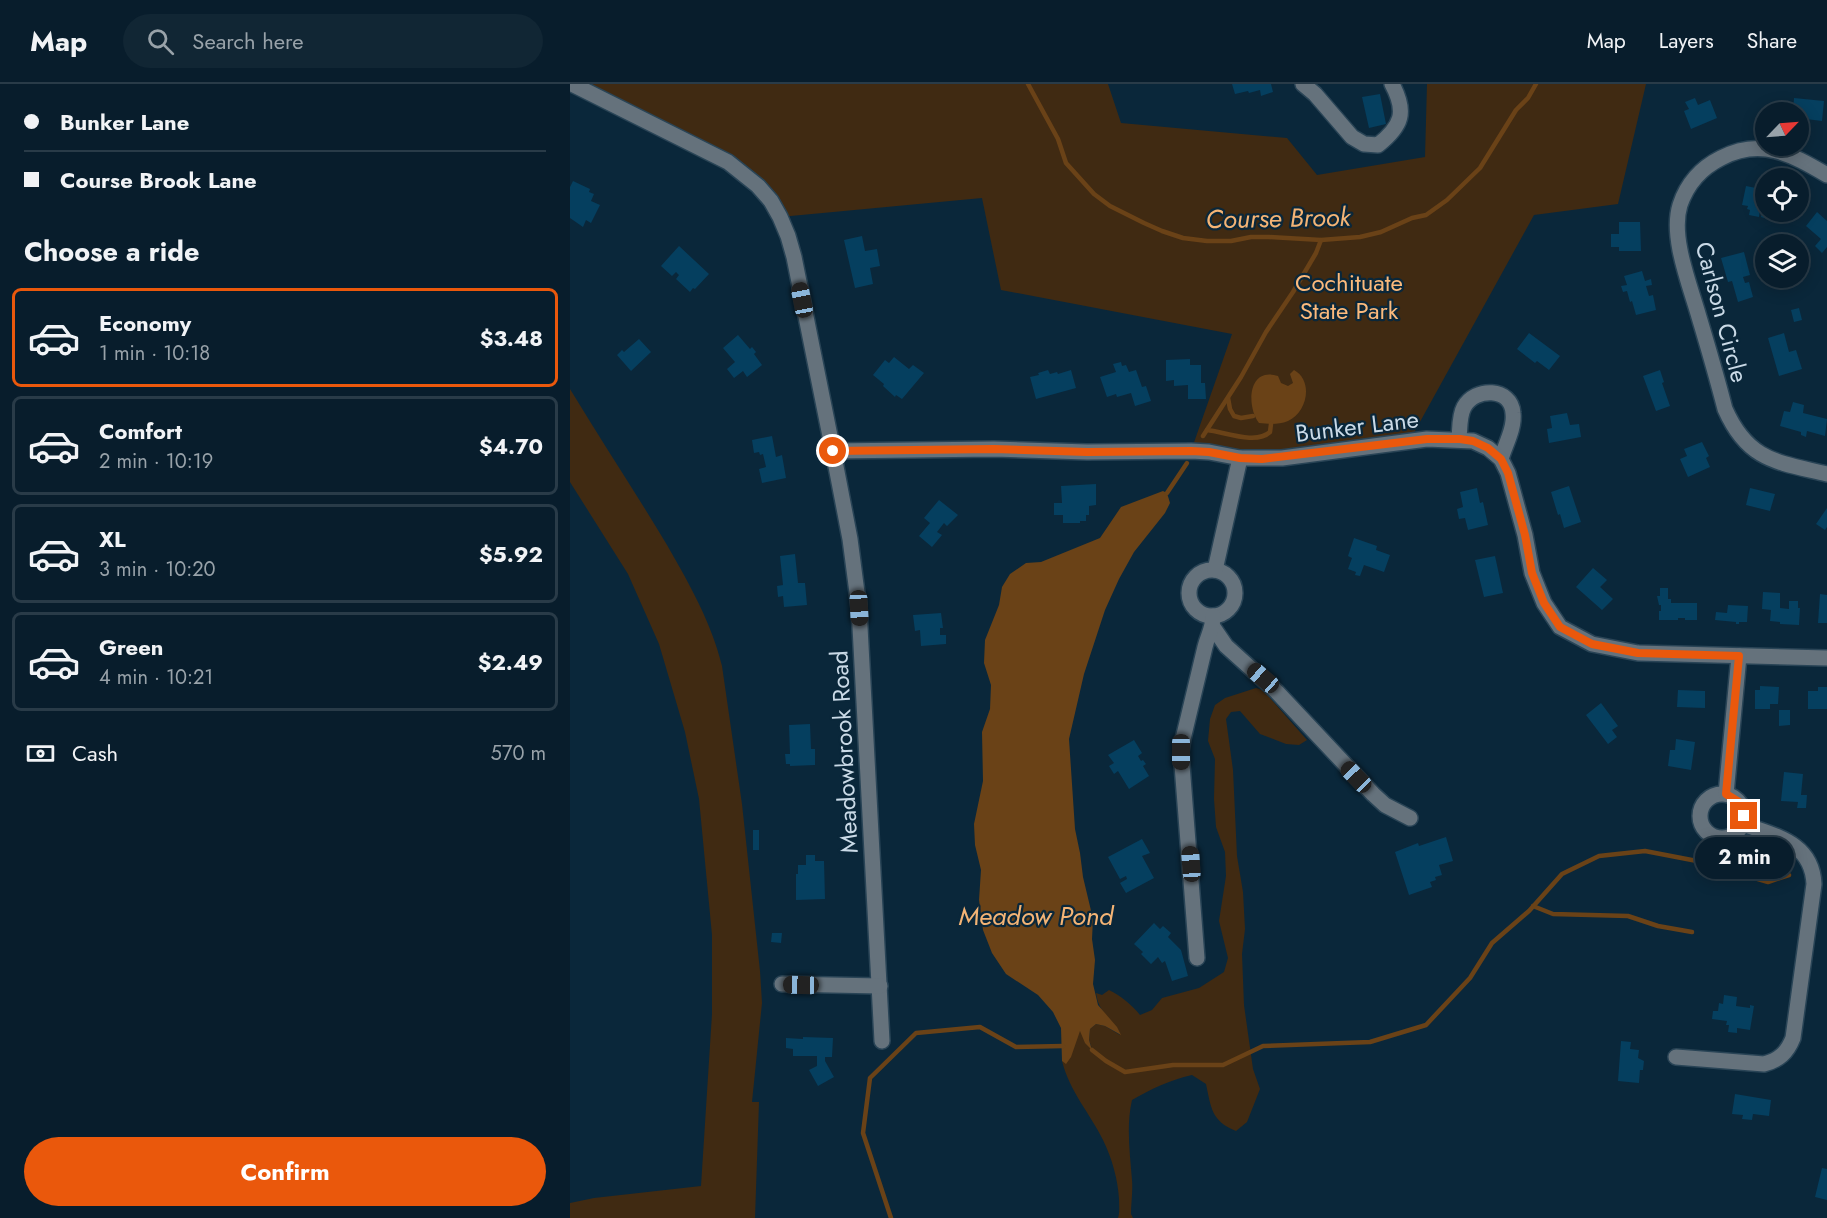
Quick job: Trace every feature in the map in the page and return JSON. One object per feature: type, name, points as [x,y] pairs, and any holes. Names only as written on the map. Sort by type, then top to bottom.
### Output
[{"type":"street","name":"Meadowbrook Road","points":[[572,84],[728,162],[759,186],[771,201],[788,236],[794,256],[850,539],[859,608],[882,1041]]},
{"type":"street","points":[[1303,84],[1315,94],[1352,137],[1364,144],[1378,145],[1396,128],[1400,115],[1399,97],[1392,84]]},
{"type":"street","name":"Carlson Circle","points":[[1827,176],[1792,156],[1774,150],[1754,148],[1735,151],[1718,159],[1700,172],[1688,187],[1679,207],[1678,227],[1682,256],[1725,409],[1733,428],[1744,442],[1758,453],[1776,462],[1827,474]]},
{"type":"street","points":[[1460,439],[1462,412],[1466,404],[1480,393],[1490,392],[1501,395],[1510,403],[1514,411],[1513,420],[1501,459],[1511,483],[1525,535],[1532,573],[1544,603],[1560,627],[1592,644],[1638,653],[1827,658]]},
{"type":"street","name":"Bunker Lane","points":[[833,451],[983,449],[1087,452],[1191,451],[1240,458],[1282,458],[1427,439],[1460,439],[1473,441],[1488,448],[1501,459]]},
{"type":"street","points":[[1215,570],[1240,458]]},
{"type":"street","points":[[1197,958],[1181,752],[1213,622],[1230,608],[1235,589],[1223,572],[1210,570],[1198,574],[1189,591],[1191,603],[1197,611],[1213,622],[1226,646],[1278,692],[1373,794],[1385,805],[1410,819]]},
{"type":"street","points":[[1726,794],[1739,656]]},
{"type":"street","points":[[1717,794],[1726,794],[1739,802],[1744,816],[1743,824],[1734,835],[1724,838],[1711,836],[1702,826],[1699,813],[1706,800],[1717,794]]},
{"type":"street","points":[[1676,1057],[1764,1064],[1782,1056],[1789,1048],[1793,1038],[1814,884],[1813,871],[1808,858],[1790,842],[1743,824]]},
{"type":"street","points":[[782,984],[880,986]]},
{"type":"green space","name":"Cochituate State Park","points":[[572,84],[1108,84],[1121,123],[1287,138],[1317,175],[1425,157],[1427,84],[1646,84],[1618,204],[1534,215],[1410,440],[1282,458],[1191,451],[1232,334],[1001,290],[982,198],[780,217],[759,186]]},
{"type":"green space","points":[[570,389],[683,574],[706,619],[722,666],[742,804],[762,1003],[752,1102],[759,1102],[755,1218],[570,1218],[570,1203],[594,1198],[701,1186],[712,1014],[712,935],[699,799],[685,732],[659,644],[628,574],[570,482]]},
{"type":"green space","points":[[1256,688],[1263,690],[1307,740],[1299,745],[1286,744],[1260,734],[1240,711],[1231,712],[1226,719],[1233,770],[1237,856],[1243,892],[1244,1005],[1253,1069],[1260,1089],[1247,1122],[1236,1131],[1221,1123],[1217,1118],[1211,1106],[1206,1084],[1192,1075],[1161,1085],[1132,1100],[1129,1130],[1131,1214],[1133,1218],[1118,1218],[1116,1177],[1109,1154],[1098,1130],[1080,1102],[1062,1061],[1066,1063],[1080,1030],[1092,1049],[1089,1040],[1090,1029],[1096,1024],[1105,1026],[1120,1035],[1100,1006],[1096,993],[1102,995],[1109,990],[1126,1001],[1140,1015],[1152,1010],[1162,998],[1199,988],[1224,972],[1228,958],[1219,921],[1226,876],[1225,852],[1216,827],[1215,759],[1208,741],[1210,719],[1215,705],[1225,698]]},
{"type":"water","points":[[1294,370],[1304,381],[1306,389],[1306,397],[1300,411],[1288,421],[1273,424],[1259,423],[1251,398],[1255,382],[1268,374],[1278,376],[1281,383],[1288,386],[1293,383],[1290,374]]},
{"type":"water","name":"Meadow Pond","points":[[1163,491],[1167,493],[1170,503],[1165,513],[1134,552],[1105,610],[1084,674],[1069,739],[1075,829],[1093,919],[1092,939],[1095,960],[1093,984],[1098,1005],[1121,1035],[1096,1024],[1090,1029],[1089,1040],[1092,1050],[1085,1043],[1080,1031],[1071,1057],[1066,1064],[1062,1061],[1061,1028],[1053,1012],[1038,995],[1006,974],[992,953],[983,930],[979,900],[981,870],[975,845],[974,824],[983,781],[982,732],[990,709],[991,685],[984,663],[985,640],[999,605],[1002,587],[1010,574],[1026,563],[1041,562],[1100,538],[1121,507]]},
{"type":"building","points":[[1232,84],[1271,84],[1273,92],[1261,96],[1260,90],[1235,94]]},
{"type":"building","points":[[1380,94],[1386,124],[1369,128],[1362,97]]},
{"type":"building","points":[[1695,98],[1698,105],[1710,100],[1717,118],[1691,129],[1684,111],[1689,109],[1685,102]]},
{"type":"building","points":[[1794,98],[1824,101],[1822,121],[1809,119],[1809,102],[1794,102]]},
{"type":"building","points":[[573,181],[590,189],[589,192],[594,194],[591,201],[600,205],[591,223],[586,220],[583,227],[570,218],[570,187]]},
{"type":"building","points":[[1746,186],[1755,188],[1755,216],[1749,215],[1748,206],[1742,205]]},
{"type":"building","points":[[1817,212],[1827,221],[1827,247],[1822,253],[1815,246],[1821,239],[1806,226]]},
{"type":"building","points":[[1619,222],[1640,222],[1641,251],[1619,251],[1619,247],[1611,247],[1611,234],[1619,234]]},
{"type":"building","points":[[862,236],[865,251],[877,249],[880,266],[870,268],[873,284],[855,288],[844,240]]},
{"type":"building","points":[[679,246],[709,274],[690,292],[676,279],[679,275],[676,272],[672,276],[661,266]]},
{"type":"building","points":[[1744,252],[1750,275],[1743,277],[1745,283],[1749,282],[1753,297],[1738,302],[1732,281],[1728,282],[1721,258]]},
{"type":"building","points":[[1642,271],[1645,281],[1651,279],[1652,285],[1646,286],[1649,296],[1653,295],[1656,310],[1636,315],[1627,291],[1623,292],[1621,286],[1627,285],[1624,276]]},
{"type":"building","points":[[1799,308],[1802,320],[1794,322],[1791,310]]},
{"type":"building","points":[[1529,333],[1560,356],[1549,370],[1537,361],[1535,363],[1517,349]]},
{"type":"building","points":[[1784,333],[1789,352],[1796,350],[1802,369],[1779,376],[1768,338]]},
{"type":"building","points":[[738,335],[750,349],[752,347],[756,352],[754,354],[762,365],[747,377],[743,371],[734,378],[727,369],[735,362],[723,348]]},
{"type":"building","points":[[639,339],[651,352],[631,371],[617,355]]},
{"type":"building","points":[[894,357],[909,369],[913,365],[924,373],[902,399],[896,395],[895,397],[873,375],[885,360],[889,363]]},
{"type":"building","points":[[1190,359],[1190,365],[1201,365],[1201,383],[1205,383],[1206,399],[1188,399],[1188,385],[1174,386],[1174,380],[1166,381],[1166,360]]},
{"type":"building","points":[[1121,362],[1122,366],[1126,365],[1129,372],[1136,370],[1142,387],[1146,386],[1151,401],[1135,406],[1131,393],[1107,397],[1100,377],[1116,372],[1113,364]]},
{"type":"building","points":[[1048,370],[1050,374],[1057,372],[1058,374],[1071,370],[1076,388],[1036,399],[1030,377]]},
{"type":"building","points":[[1660,370],[1670,406],[1656,411],[1643,376]]},
{"type":"building","points":[[1793,402],[1804,405],[1803,413],[1827,419],[1825,436],[1807,431],[1806,437],[1801,435],[1801,432],[1780,426],[1784,411],[1790,412]]},
{"type":"building","points":[[1567,413],[1570,425],[1579,424],[1581,437],[1549,443],[1547,429],[1552,428],[1550,416]]},
{"type":"building","points":[[772,436],[776,457],[782,455],[786,478],[762,483],[759,469],[766,467],[763,454],[754,453],[752,440]]},
{"type":"building","points":[[1702,442],[1709,456],[1706,458],[1710,467],[1688,477],[1680,459],[1687,456],[1684,449]]},
{"type":"building","points":[[1096,484],[1096,505],[1089,506],[1086,521],[1063,523],[1063,515],[1054,515],[1054,503],[1062,503],[1061,486]]},
{"type":"building","points":[[1569,486],[1581,522],[1564,528],[1551,492]]},
{"type":"building","points":[[1477,488],[1488,525],[1468,530],[1465,518],[1459,519],[1457,509],[1463,507],[1460,492]]},
{"type":"building","points":[[1750,488],[1775,494],[1770,511],[1746,505]]},
{"type":"building","points":[[939,500],[958,515],[947,526],[944,523],[937,532],[942,535],[932,547],[919,536],[930,523],[924,518]]},
{"type":"building","points":[[1827,508],[1827,527],[1825,530],[1816,524]]},
{"type":"building","points":[[1354,538],[1377,546],[1376,550],[1390,555],[1384,572],[1364,565],[1360,576],[1348,569],[1352,558],[1348,556]]},
{"type":"building","points":[[795,554],[798,583],[805,583],[807,605],[784,607],[783,596],[778,597],[777,586],[783,585],[780,556]]},
{"type":"building","points":[[1495,556],[1503,593],[1484,597],[1475,560]]},
{"type":"building","points":[[1593,568],[1607,580],[1600,587],[1613,599],[1602,610],[1576,587]]},
{"type":"building","points":[[1660,588],[1668,588],[1668,599],[1671,599],[1671,603],[1697,603],[1697,620],[1678,618],[1678,620],[1659,620],[1661,605],[1659,605],[1657,596],[1660,596]]},
{"type":"building","points":[[1763,592],[1780,593],[1780,608],[1789,609],[1789,601],[1798,601],[1799,625],[1770,621],[1771,610],[1762,609]]},
{"type":"building","points":[[1820,594],[1827,595],[1827,623],[1818,623]]},
{"type":"building","points":[[1728,605],[1748,606],[1747,622],[1736,624],[1736,622],[1715,620],[1716,612],[1727,613]]},
{"type":"building","points":[[941,613],[943,628],[940,628],[940,635],[946,635],[946,644],[921,646],[920,630],[915,631],[913,615]]},
{"type":"building","points":[[1760,686],[1779,687],[1778,704],[1770,704],[1770,709],[1755,709],[1755,690],[1760,690]]},
{"type":"building","points":[[1818,687],[1827,687],[1827,709],[1808,709],[1808,691],[1818,691]]},
{"type":"building","points":[[1678,690],[1705,691],[1705,708],[1677,707]]},
{"type":"building","points":[[1601,703],[1618,726],[1612,730],[1617,737],[1608,744],[1586,715]]},
{"type":"building","points":[[1779,710],[1790,710],[1790,725],[1779,726]]},
{"type":"building","points":[[810,724],[811,749],[815,749],[815,765],[790,766],[786,764],[785,754],[790,754],[789,725]]},
{"type":"building","points":[[1676,739],[1695,742],[1691,770],[1668,766],[1670,750],[1675,750]]},
{"type":"building","points":[[1134,740],[1142,753],[1138,756],[1146,764],[1143,766],[1149,776],[1129,789],[1118,771],[1114,774],[1109,766],[1114,763],[1108,755]]},
{"type":"building","points":[[1784,772],[1803,774],[1801,795],[1807,795],[1806,808],[1797,808],[1798,802],[1781,801]]},
{"type":"building","points":[[753,830],[759,830],[759,850],[753,850]]},
{"type":"building","points":[[1446,837],[1453,861],[1439,865],[1442,875],[1430,882],[1432,887],[1409,895],[1395,852],[1418,843],[1419,846]]},
{"type":"building","points":[[1142,839],[1150,853],[1142,856],[1154,878],[1126,893],[1120,883],[1127,879],[1126,876],[1120,879],[1108,857]]},
{"type":"building","points":[[806,855],[815,855],[815,861],[824,861],[825,899],[796,900],[798,865],[806,865]]},
{"type":"building","points":[[1154,923],[1160,929],[1163,926],[1171,933],[1168,937],[1181,950],[1188,976],[1172,981],[1165,961],[1162,963],[1158,957],[1151,964],[1134,944]]},
{"type":"building","points":[[772,933],[782,933],[781,943],[771,942]]},
{"type":"building","points":[[1724,995],[1737,997],[1736,1006],[1750,1008],[1750,1005],[1754,1006],[1750,1030],[1737,1028],[1737,1033],[1728,1032],[1727,1021],[1712,1019],[1713,1011],[1718,1011],[1719,1003],[1723,1004]]},
{"type":"building","points":[[803,1037],[833,1038],[832,1057],[825,1057],[825,1061],[834,1077],[818,1086],[809,1070],[817,1066],[817,1056],[793,1056],[793,1049],[786,1048],[786,1038],[803,1039]]},
{"type":"building","points":[[1621,1041],[1631,1042],[1630,1049],[1639,1050],[1638,1058],[1644,1061],[1643,1070],[1640,1070],[1639,1083],[1618,1081]]},
{"type":"building","points":[[1735,1094],[1771,1100],[1769,1116],[1753,1114],[1752,1120],[1742,1119],[1743,1115],[1732,1114]]},
{"type":"building","points":[[1822,1168],[1827,1169],[1827,1200],[1815,1197]]},
{"type":"waterway","name":"Course Brook","points":[[1028,84],[1058,139],[1066,163],[1094,194],[1110,206],[1162,231],[1183,238],[1207,241],[1231,241],[1251,237],[1321,240],[1360,237],[1381,232],[1412,218],[1426,215],[1447,200],[1480,168],[1516,110],[1528,98],[1536,84]]},
{"type":"waterway","points":[[1203,436],[1293,292],[1321,240]]},
{"type":"waterway","points":[[1228,398],[1234,416],[1241,418],[1253,416]]},
{"type":"waterway","points":[[1207,430],[1249,438],[1264,436],[1270,432],[1271,424]]},
{"type":"waterway","points":[[1167,493],[1187,463]]},
{"type":"waterway","points":[[1092,1050],[1125,1072],[1173,1065],[1223,1065],[1263,1046],[1370,1042],[1426,1025],[1470,978],[1492,943],[1529,911],[1562,874],[1599,856],[1645,851],[1697,861],[1768,882],[1789,875]]},
{"type":"waterway","points":[[1533,906],[1553,914],[1628,916],[1658,926],[1692,932]]},
{"type":"waterway","points":[[891,1218],[863,1133],[870,1078],[916,1033],[980,1027],[1016,1047],[1063,1046]]},
{"type":"route","points":[[833,451],[994,449],[1087,452],[1191,451],[1262,459],[1410,440],[1473,441],[1488,448],[1501,459],[1508,473],[1525,535],[1532,573],[1544,603],[1560,627],[1592,644],[1638,653],[1739,656],[1726,794],[1739,802],[1744,816]]}]
